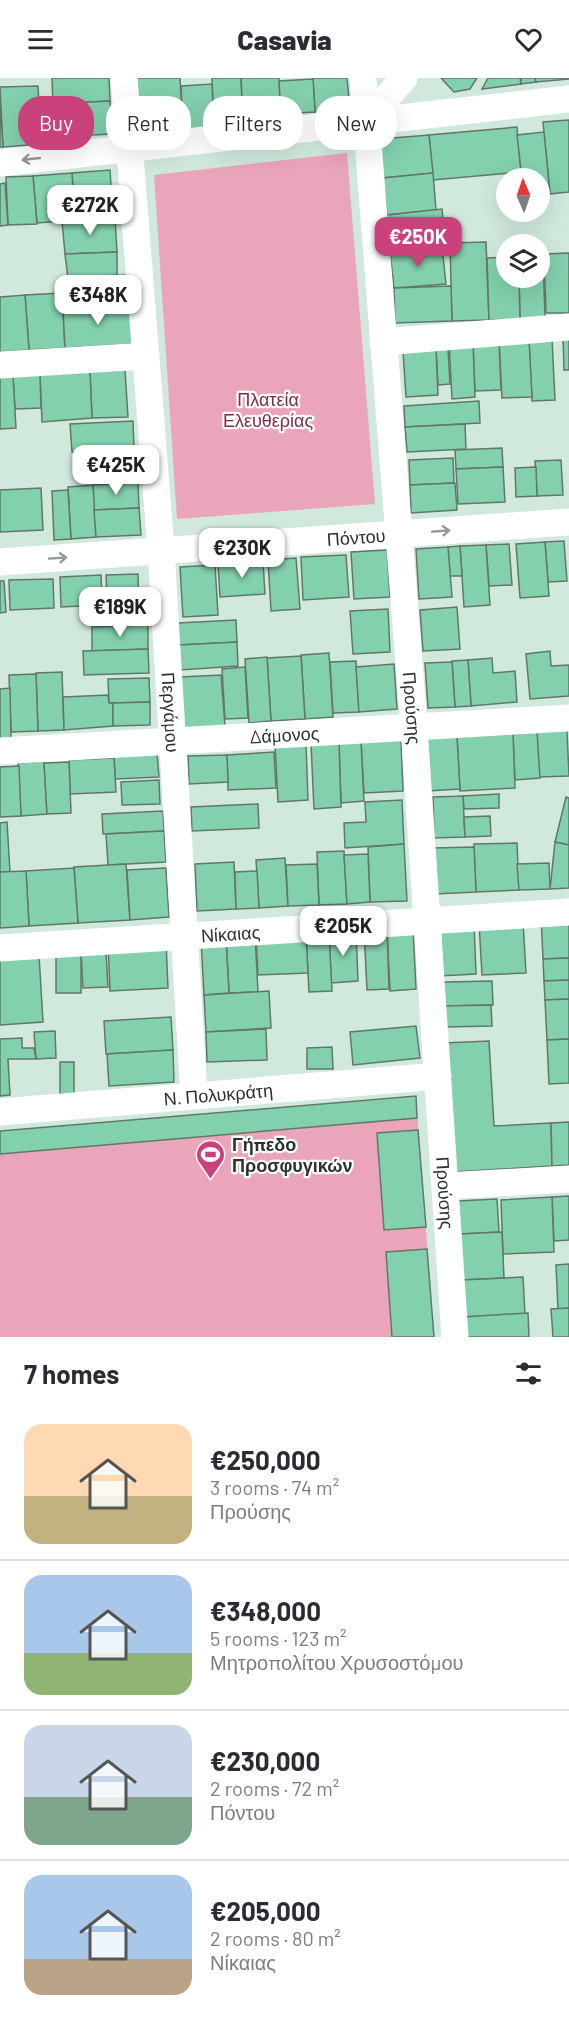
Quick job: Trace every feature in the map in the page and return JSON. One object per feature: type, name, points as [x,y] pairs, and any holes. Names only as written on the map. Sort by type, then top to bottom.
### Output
[{"type":"street","name":"Περγάμου","points":[[124,78],[125,96]]},
{"type":"street","name":"Προύσης","points":[[363,78],[364,96]]},
{"type":"street","points":[[388,96],[404,78]]},
{"type":"street","points":[[397,118],[569,99]]},
{"type":"street","points":[[191,141],[315,128]]},
{"type":"street","points":[[0,163],[112,150]]},
{"type":"street","name":"Περγάμου","points":[[129,150],[161,550],[194,1096]]},
{"type":"street","name":"Προύσης","points":[[368,150],[414,727],[455,1337]]},
{"type":"street","points":[[383,342],[569,327]]},
{"type":"street","points":[[0,365],[146,356]]},
{"type":"street","name":"Πόντου","points":[[0,562],[569,522]]},
{"type":"street","name":"Δάμονος","points":[[0,751],[569,718]]},
{"type":"street","name":"Νίκαιας","points":[[0,948],[569,912]]},
{"type":"street","name":"Ν. Πολυκράτη","points":[[0,1112],[438,1076]]},
{"type":"street","points":[[445,1186],[569,1179]]},
{"type":"green space","name":"Πλατεία Ελευθερίας","points":[[347,153],[375,504],[177,519],[154,175]]},
{"type":"green space","name":"Γήπεδο Προσφυγικών","points":[[416,1096],[434,1337],[0,1337],[0,1131]]},
{"type":"building","points":[[52,78],[109,78],[110,96],[106,96],[106,101],[94,102],[94,96],[53,96]]},
{"type":"building","points":[[135,78],[180,78],[181,96],[136,96]]},
{"type":"building","points":[[212,78],[241,78],[242,96],[213,96]]},
{"type":"building","points":[[241,78],[279,78],[280,96],[242,96]]},
{"type":"building","points":[[313,78],[347,78],[349,96],[315,96],[315,112]]},
{"type":"building","points":[[441,78],[477,78],[470,89],[454,92]]},
{"type":"building","points":[[488,78],[520,78],[521,84],[482,89]]},
{"type":"building","points":[[521,78],[535,78],[536,82],[521,84]]},
{"type":"building","points":[[535,78],[569,78],[569,79],[536,82]]},
{"type":"building","points":[[313,79],[315,112],[303,113],[303,96],[280,96],[279,81]]},
{"type":"building","points":[[212,84],[213,96],[203,96],[203,130],[191,130],[191,96],[181,96],[181,86]]},
{"type":"building","points":[[38,86],[39,96],[18,96],[18,146],[3,147],[0,87]]},
{"type":"building","points":[[0,101],[3,147],[0,147]]},
{"type":"building","points":[[106,101],[106,134],[94,135],[94,102]]},
{"type":"building","points":[[569,120],[569,192],[550,194],[550,168],[547,168],[543,122]]},
{"type":"building","points":[[517,127],[521,168],[496,168],[496,174],[433,180],[429,135]]},
{"type":"building","points":[[544,132],[547,168],[521,168],[517,135]]},
{"type":"building","points":[[429,135],[433,173],[383,178],[381,150],[397,150],[397,138]]},
{"type":"building","points":[[110,170],[112,201],[74,203],[72,173]]},
{"type":"building","points":[[72,173],[75,220],[37,223],[33,176]]},
{"type":"building","points":[[433,173],[436,210],[387,215],[383,178]]},
{"type":"building","points":[[33,176],[37,224],[8,225],[6,177]]},
{"type":"building","points":[[5,183],[8,225],[0,226],[0,184]]},
{"type":"building","points":[[96,202],[97,219],[75,220],[74,203]]},
{"type":"building","points":[[442,209],[446,247],[390,252],[387,215]]},
{"type":"building","points":[[115,218],[117,252],[65,254],[62,221]]},
{"type":"building","points":[[486,242],[489,320],[452,321],[450,243]]},
{"type":"building","points":[[442,247],[446,284],[394,288],[390,252]]},
{"type":"building","points":[[117,252],[117,275],[68,278],[65,254]]},
{"type":"building","points":[[569,253],[569,313],[546,313],[545,288],[550,288],[550,254]]},
{"type":"building","points":[[487,258],[496,258],[496,288],[519,288],[520,319],[489,320]]},
{"type":"building","points":[[128,275],[130,304],[70,308],[68,278]]},
{"type":"building","points":[[451,286],[452,321],[395,323],[394,288]]},
{"type":"building","points":[[519,288],[544,288],[545,318],[520,319]]},
{"type":"building","points":[[62,293],[65,348],[29,350],[25,295]]},
{"type":"building","points":[[25,295],[29,350],[0,352],[0,297]]},
{"type":"building","points":[[130,304],[133,344],[65,348],[63,309]]},
{"type":"building","points":[[563,337],[569,337],[569,370],[564,370]]},
{"type":"building","points":[[552,338],[555,400],[532,401],[529,340]]},
{"type":"building","points":[[529,340],[532,397],[502,398],[499,341]]},
{"type":"building","points":[[499,341],[501,390],[475,391],[473,343]]},
{"type":"building","points":[[473,343],[475,397],[452,399],[449,344]]},
{"type":"building","points":[[436,349],[448,349],[450,384],[438,385]]},
{"type":"building","points":[[436,349],[438,395],[406,397],[403,351]]},
{"type":"building","points":[[125,370],[128,417],[92,418],[90,372]]},
{"type":"building","points":[[90,372],[92,418],[42,422],[40,375]]},
{"type":"building","points":[[40,375],[41,408],[15,409],[13,376]]},
{"type":"building","points":[[13,376],[16,428],[0,429],[0,377]]},
{"type":"building","points":[[479,401],[480,423],[405,427],[404,406]]},
{"type":"building","points":[[133,421],[134,449],[72,452],[70,424]]},
{"type":"building","points":[[465,424],[466,449],[407,452],[405,427]]},
{"type":"building","points":[[502,448],[503,467],[456,469],[455,450]]},
{"type":"building","points":[[134,449],[135,468],[100,471],[99,451]]},
{"type":"building","points":[[453,458],[454,483],[410,485],[409,460]]},
{"type":"building","points":[[561,460],[563,495],[537,496],[535,461]]},
{"type":"building","points":[[503,467],[505,502],[458,504],[456,469]]},
{"type":"building","points":[[536,467],[537,496],[516,497],[515,468]]},
{"type":"building","points":[[138,483],[139,508],[94,510],[93,485]]},
{"type":"building","points":[[455,483],[457,510],[411,513],[410,485]]},
{"type":"building","points":[[93,485],[96,537],[71,539],[68,487]]},
{"type":"building","points":[[41,488],[43,530],[0,532],[0,490]]},
{"type":"building","points":[[68,490],[71,539],[54,540],[52,491]]},
{"type":"building","points":[[139,508],[141,535],[96,537],[94,510]]},
{"type":"building","points":[[564,541],[567,581],[548,582],[545,542]]},
{"type":"building","points":[[545,542],[549,596],[520,598],[516,544]]},
{"type":"building","points":[[509,544],[512,585],[489,586],[486,545]]},
{"type":"building","points":[[486,545],[490,605],[464,607],[460,546]]},
{"type":"building","points":[[460,546],[462,576],[450,576],[448,547]]},
{"type":"building","points":[[448,547],[452,597],[419,599],[416,549]]},
{"type":"building","points":[[387,550],[390,597],[354,599],[351,552]]},
{"type":"building","points":[[346,555],[349,597],[303,600],[301,557]]},
{"type":"building","points":[[296,558],[300,609],[271,611],[268,560]]},
{"type":"building","points":[[263,561],[265,594],[220,597],[218,564]]},
{"type":"building","points":[[215,565],[218,615],[183,617],[180,567]]},
{"type":"building","points":[[138,574],[139,613],[108,614],[106,575]]},
{"type":"building","points":[[101,575],[102,605],[61,607],[60,577]]},
{"type":"building","points":[[53,579],[54,608],[10,610],[9,580]]},
{"type":"building","points":[[0,581],[4,581],[6,612],[0,613]]},
{"type":"building","points":[[457,607],[460,649],[423,651],[420,610]]},
{"type":"building","points":[[388,609],[390,652],[353,654],[350,611]]},
{"type":"building","points":[[236,620],[237,642],[179,645],[178,623]]},
{"type":"building","points":[[148,625],[148,649],[92,651],[92,627]]},
{"type":"building","points":[[237,642],[238,666],[180,670],[179,645]]},
{"type":"building","points":[[148,649],[149,673],[84,675],[83,651]]},
{"type":"building","points":[[550,651],[551,666],[569,665],[569,696],[530,699],[526,654]]},
{"type":"building","points":[[329,653],[333,717],[305,719],[301,655]]},
{"type":"building","points":[[301,656],[305,719],[271,721],[267,658]]},
{"type":"building","points":[[267,657],[271,721],[249,723],[245,659]]},
{"type":"building","points":[[492,658],[493,673],[515,671],[517,702],[471,706],[468,660]]},
{"type":"building","points":[[468,660],[471,706],[455,707],[452,661]]},
{"type":"building","points":[[356,661],[359,712],[333,713],[330,662]]},
{"type":"building","points":[[452,662],[455,707],[428,708],[425,663]]},
{"type":"building","points":[[394,664],[397,709],[359,712],[356,667]]},
{"type":"building","points":[[245,667],[248,718],[225,719],[222,669]]},
{"type":"building","points":[[62,672],[64,730],[38,731],[36,673]]},
{"type":"building","points":[[36,674],[38,731],[11,732],[9,675]]},
{"type":"building","points":[[221,675],[225,726],[183,728],[180,677]]},
{"type":"building","points":[[149,678],[150,702],[109,703],[108,679]]},
{"type":"building","points":[[10,688],[11,740],[0,740],[0,689]]},
{"type":"building","points":[[108,695],[109,703],[113,703],[113,726],[64,730],[63,697]]},
{"type":"building","points":[[150,702],[150,725],[113,726],[113,703]]},
{"type":"building","points":[[567,731],[569,776],[539,777],[537,732]]},
{"type":"building","points":[[537,732],[540,778],[515,780],[513,734]]},
{"type":"building","points":[[513,734],[515,788],[460,791],[457,737]]},
{"type":"building","points":[[457,737],[460,789],[428,791],[425,738]]},
{"type":"building","points":[[401,740],[403,791],[364,793],[361,742]]},
{"type":"building","points":[[361,742],[364,801],[341,803],[339,743]]},
{"type":"building","points":[[339,743],[341,807],[314,809],[311,744]]},
{"type":"building","points":[[306,744],[308,800],[278,802],[275,745]]},
{"type":"building","points":[[274,752],[276,788],[228,790],[227,755]]},
{"type":"building","points":[[157,753],[159,777],[115,779],[114,755]]},
{"type":"building","points":[[227,755],[228,782],[189,784],[188,756]]},
{"type":"building","points":[[114,758],[116,792],[70,794],[69,760]]},
{"type":"building","points":[[44,761],[47,814],[21,816],[18,763]]},
{"type":"building","points":[[69,762],[71,813],[47,814],[44,763]]},
{"type":"building","points":[[19,766],[21,816],[0,817],[0,767]]},
{"type":"building","points":[[159,780],[160,804],[122,805],[121,782]]},
{"type":"building","points":[[499,794],[499,808],[464,809],[463,796]]},
{"type":"building","points":[[463,796],[465,837],[434,838],[433,797]]},
{"type":"building","points":[[566,797],[569,798],[569,845],[555,842]]},
{"type":"building","points":[[402,800],[404,844],[345,848],[344,823],[366,822],[365,802]]},
{"type":"building","points":[[258,804],[259,828],[192,831],[191,807]]},
{"type":"building","points":[[163,811],[164,831],[103,834],[102,814]]},
{"type":"building","points":[[490,816],[491,836],[465,837],[464,817]]},
{"type":"building","points":[[7,822],[10,872],[0,872],[0,823]]},
{"type":"building","points":[[164,831],[166,862],[108,865],[106,834]]},
{"type":"building","points":[[555,842],[569,845],[569,888],[550,889]]},
{"type":"building","points":[[517,843],[519,890],[476,892],[474,844]]},
{"type":"building","points":[[404,844],[407,901],[370,902],[368,847]]},
{"type":"building","points":[[474,847],[476,892],[435,894],[433,848]]},
{"type":"building","points":[[344,851],[347,904],[319,905],[317,852]]},
{"type":"building","points":[[368,854],[370,902],[347,904],[344,855]]},
{"type":"building","points":[[285,858],[288,906],[259,908],[256,860]]},
{"type":"building","points":[[234,862],[236,909],[197,911],[195,864]]},
{"type":"building","points":[[549,863],[550,889],[519,890],[517,864]]},
{"type":"building","points":[[126,864],[130,920],[78,923],[74,867]]},
{"type":"building","points":[[317,864],[319,905],[288,906],[286,865]]},
{"type":"building","points":[[74,868],[78,923],[29,926],[26,871]]},
{"type":"building","points":[[166,868],[169,917],[130,920],[127,870]]},
{"type":"building","points":[[26,871],[29,926],[0,928],[0,872]]},
{"type":"building","points":[[257,871],[259,908],[236,909],[235,872]]},
{"type":"building","points":[[569,915],[569,958],[543,959],[541,916]]},
{"type":"building","points":[[523,921],[526,973],[482,975],[479,923]]},
{"type":"building","points":[[474,924],[476,974],[439,976],[437,926]]},
{"type":"building","points":[[413,928],[416,989],[390,991],[387,929]]},
{"type":"building","points":[[387,929],[389,989],[367,990],[364,930]]},
{"type":"building","points":[[356,931],[358,981],[331,983],[329,932]]},
{"type":"building","points":[[329,932],[332,991],[309,992],[306,933]]},
{"type":"building","points":[[306,933],[308,973],[258,975],[256,936]]},
{"type":"building","points":[[255,934],[258,992],[229,993],[226,935]]},
{"type":"building","points":[[226,939],[229,993],[204,995],[201,940]]},
{"type":"building","points":[[166,942],[168,988],[110,991],[108,944]]},
{"type":"building","points":[[106,951],[108,987],[83,988],[81,953]]},
{"type":"building","points":[[56,953],[81,953],[81,993],[56,993]]},
{"type":"building","points":[[39,955],[43,1022],[0,1025],[0,957]]},
{"type":"building","points":[[569,958],[569,980],[544,981],[543,959]]},
{"type":"building","points":[[569,980],[569,999],[545,1000],[544,981]]},
{"type":"building","points":[[492,981],[493,1005],[444,1006],[444,982]]},
{"type":"building","points":[[269,991],[271,1028],[206,1032],[204,995]]},
{"type":"building","points":[[569,999],[569,1039],[547,1040],[545,1000]]},
{"type":"building","points":[[491,1005],[492,1026],[445,1027],[444,1006]]},
{"type":"building","points":[[171,1017],[173,1050],[106,1054],[104,1021]]},
{"type":"building","points":[[416,1026],[420,1058],[353,1065],[350,1032]]},
{"type":"building","points":[[266,1029],[267,1060],[207,1062],[206,1032]]},
{"type":"building","points":[[55,1031],[56,1058],[36,1059],[34,1032]]},
{"type":"building","points":[[22,1038],[22,1048],[34,1048],[36,1059],[8,1059],[10,1095],[0,1096],[0,1039]]},
{"type":"building","points":[[569,1039],[569,1083],[549,1084],[547,1040]]},
{"type":"building","points":[[489,1041],[494,1126],[551,1123],[552,1166],[452,1172],[444,1043]]},
{"type":"building","points":[[332,1047],[333,1069],[307,1069],[307,1048]]},
{"type":"building","points":[[173,1050],[174,1082],[109,1086],[107,1054]]},
{"type":"building","points":[[60,1062],[74,1062],[74,1094],[60,1094]]},
{"type":"building","points":[[416,1096],[417,1118],[0,1154],[0,1131]]},
{"type":"building","points":[[569,1122],[569,1165],[552,1166],[551,1123]]},
{"type":"building","points":[[418,1130],[426,1227],[384,1230],[377,1133]]},
{"type":"building","points":[[569,1196],[569,1240],[554,1241],[552,1197]]},
{"type":"building","points":[[552,1197],[554,1252],[503,1254],[501,1200]]},
{"type":"building","points":[[497,1199],[499,1232],[460,1234],[458,1201]]},
{"type":"building","points":[[502,1232],[504,1278],[462,1280],[460,1234]]},
{"type":"building","points":[[427,1249],[434,1337],[392,1337],[386,1252]]},
{"type":"building","points":[[569,1264],[569,1308],[558,1309],[556,1265]]},
{"type":"building","points":[[523,1277],[525,1314],[463,1317],[462,1280]]},
{"type":"building","points":[[569,1308],[569,1337],[553,1337],[551,1309]]},
{"type":"building","points":[[528,1313],[529,1337],[465,1337],[463,1317]]},
{"type":"place","name":"Γήπεδο Προσφυγικών","points":[[211,1180]]}]
